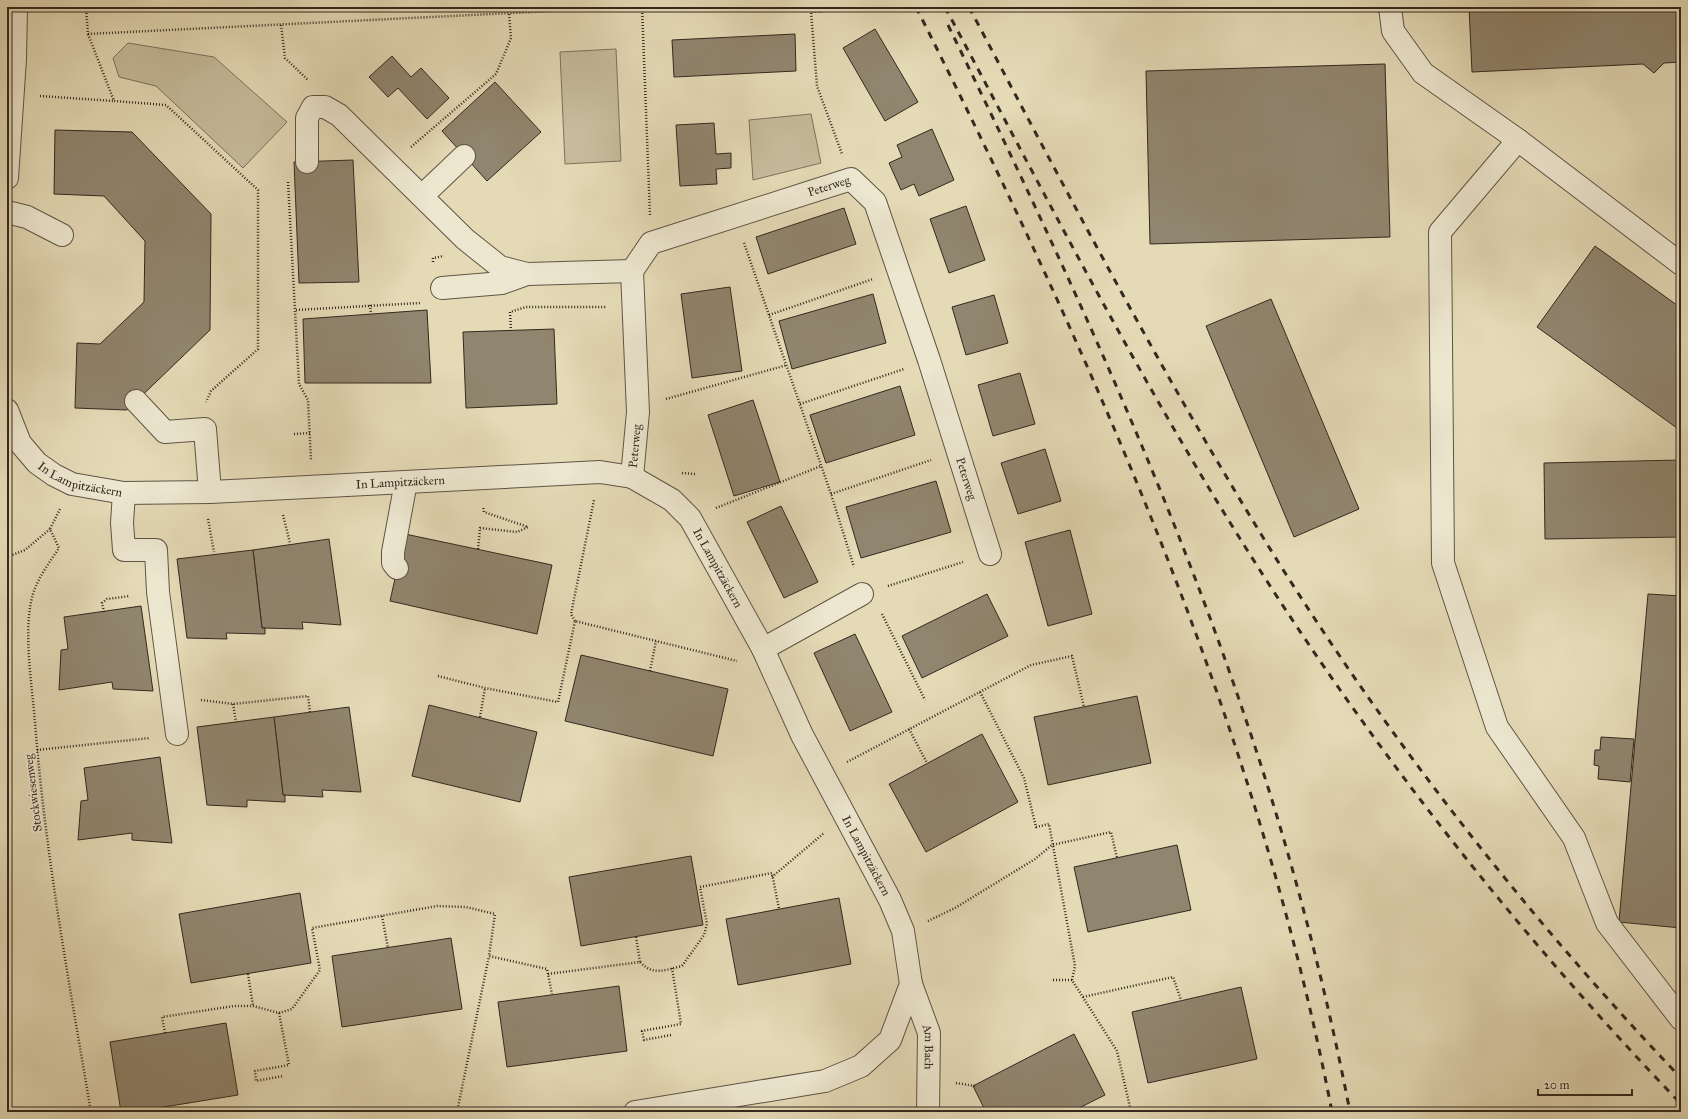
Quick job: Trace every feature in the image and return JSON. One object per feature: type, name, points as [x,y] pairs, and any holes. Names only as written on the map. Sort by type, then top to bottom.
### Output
[{"type":"street","points":[[7,178],[13,94],[16,7]]},
{"type":"street","points":[[1390,7],[1393,31],[1423,73],[1518,140],[1681,264]]},
{"type":"street","points":[[307,162],[306,118],[313,108],[325,107],[339,115],[466,239],[500,267],[527,274],[632,271],[651,243],[671,223],[745,196]]},
{"type":"street","points":[[1518,140],[1440,232],[1443,563],[1497,726],[1574,838],[1607,923],[1681,1020]]},
{"type":"street","points":[[422,196],[464,156]]},
{"type":"street","name":"Peterweg","points":[[651,243],[851,179],[875,202],[929,360],[990,554]]},
{"type":"street","points":[[7,212],[27,217],[62,235]]},
{"type":"street","name":"Peterweg","points":[[632,271],[634,307],[628,354],[638,412],[632,477]]},
{"type":"street","points":[[435,295],[502,283],[527,274]]},
{"type":"street","points":[[136,401],[165,432],[205,429],[210,492]]},
{"type":"street","name":"In Lampitzäckern","points":[[7,410],[20,443],[37,463],[54,475],[72,484],[124,493],[210,492],[600,472],[632,477],[672,500],[690,518],[763,649],[802,735],[890,900],[903,932],[911,984],[890,1040],[861,1066],[825,1081],[635,1112]]},
{"type":"street","points":[[397,568],[393,563],[393,552],[406,482]]},
{"type":"street","points":[[124,493],[122,523],[124,550],[156,550],[158,592],[177,734]]},
{"type":"street","points":[[763,649],[867,593]]},
{"type":"street","name":"Am Bach","points":[[911,984],[929,1033],[928,1112]]},
{"type":"path","points":[[86,7],[88,34],[114,101]]},
{"type":"path","points":[[88,34],[633,7]]},
{"type":"path","points":[[642,7],[651,243]]},
{"type":"path","points":[[837,7],[838,10],[811,12],[817,86],[851,179]]},
{"type":"path","points":[[390,165],[496,74],[511,38],[509,14]]},
{"type":"path","points":[[280,25],[285,58],[330,101],[339,115]]},
{"type":"path","points":[[13,94],[166,105],[258,190],[258,349],[211,390],[205,404],[205,429]]},
{"type":"path","points":[[288,176],[299,384],[308,400],[313,487]]},
{"type":"path","points":[[734,216],[867,593],[925,700]]},
{"type":"path","points":[[433,265],[433,258],[447,256],[466,239]]},
{"type":"path","points":[[769,315],[878,278]]},
{"type":"path","points":[[296,310],[370,306],[435,295]]},
{"type":"path","points":[[370,306],[371,314]]},
{"type":"path","points":[[511,330],[510,312],[526,307],[634,307]]},
{"type":"path","points":[[666,399],[787,365]]},
{"type":"path","points":[[800,404],[908,368]]},
{"type":"path","points":[[294,434],[310,433]]},
{"type":"path","points":[[831,494],[932,460]]},
{"type":"path","points":[[690,518],[821,466]]},
{"type":"path","points":[[438,676],[485,688],[558,702],[575,621],[571,614],[600,472]]},
{"type":"path","points":[[7,557],[25,550],[50,530],[72,484]]},
{"type":"path","points":[[478,549],[480,528],[516,532],[528,527],[484,512],[483,505]]},
{"type":"path","points":[[283,515],[290,544]]},
{"type":"path","points":[[208,519],[214,552]]},
{"type":"path","name":"Stockwiesenweg","points":[[50,530],[59,548],[43,572],[36,586],[31,600],[28,618],[37,750],[54,895],[91,1112]]},
{"type":"path","points":[[867,593],[990,554]]},
{"type":"path","points":[[104,612],[102,603],[107,599],[158,592]]},
{"type":"path","points":[[575,621],[738,662],[742,659]]},
{"type":"path","points":[[650,671],[656,641]]},
{"type":"path","points":[[846,762],[1031,665],[1072,656],[1084,707]]},
{"type":"path","points":[[480,718],[485,688]]},
{"type":"path","points":[[980,692],[1024,778],[1036,827],[1049,824],[1075,966],[1072,980],[1118,1051],[1130,1107]]},
{"type":"path","points":[[172,696],[233,704],[308,696],[310,712]]},
{"type":"path","points":[[233,704],[236,722]]},
{"type":"path","points":[[909,729],[928,763]]},
{"type":"path","points":[[37,750],[177,734]]},
{"type":"path","points":[[772,877],[824,832]]},
{"type":"path","points":[[932,919],[955,908],[1035,859],[1052,845],[1111,832],[1118,858]]},
{"type":"path","points":[[636,937],[640,962],[647,969],[655,971],[672,968],[682,966],[704,935],[707,924],[700,887],[772,873],[779,909]]},
{"type":"path","points":[[165,1033],[162,1017],[234,1006],[253,1006],[279,1013],[292,1009],[320,970],[312,928],[437,906],[466,907],[495,914],[489,953],[457,1112]]},
{"type":"path","points":[[382,916],[388,948]]},
{"type":"path","points":[[489,953],[489,956],[547,969],[552,994]]},
{"type":"path","points":[[548,974],[640,962]]},
{"type":"path","points":[[671,1035],[644,1040],[642,1031],[681,1024],[672,968]]},
{"type":"path","points":[[248,974],[253,1006]]},
{"type":"path","points":[[1083,996],[1174,977],[1181,1000]]},
{"type":"path","points":[[1053,980],[1072,980]]},
{"type":"path","points":[[279,1013],[289,1065],[255,1071],[256,1081],[283,1076]]},
{"type":"shaded area","points":[[128,43],[214,57],[287,122],[243,168],[156,86],[119,77],[113,58]]},
{"type":"shaded area","points":[[616,49],[621,161],[565,164],[560,52]]},
{"type":"shaded area","points":[[811,114],[821,163],[753,180],[749,120]]},
{"type":"building","points":[[1469,7],[1681,7],[1681,62],[1664,63],[1654,73],[1643,64],[1472,72]]},
{"type":"building","points":[[875,29],[918,102],[885,121],[843,48]]},
{"type":"building","points":[[795,34],[796,71],[674,77],[672,40]]},
{"type":"building","points":[[392,56],[411,77],[421,68],[449,98],[427,119],[398,88],[388,97],[369,77]]},
{"type":"building","points":[[1385,64],[1390,237],[1150,244],[1146,71]]},
{"type":"building","points":[[495,82],[541,132],[487,181],[442,131]]},
{"type":"building","points":[[714,123],[716,154],[731,153],[731,168],[716,169],[717,184],[680,186],[676,125]]},
{"type":"building","points":[[932,129],[954,180],[919,196],[914,184],[901,190],[889,163],[902,157],[897,145]]},
{"type":"building","points":[[55,130],[132,132],[211,214],[210,330],[127,410],[75,408],[77,343],[100,344],[144,302],[145,241],[104,196],[54,194]]},
{"type":"building","points":[[353,160],[359,282],[299,283],[294,162]]},
{"type":"building","points":[[966,206],[985,260],[949,273],[930,219]]},
{"type":"building","points":[[844,208],[856,244],[768,274],[756,237]]},
{"type":"building","points":[[1595,246],[1681,308],[1681,431],[1537,327]]},
{"type":"building","points":[[730,287],[742,371],[692,378],[681,294]]},
{"type":"building","points":[[873,294],[886,343],[792,369],[779,321]]},
{"type":"building","points":[[994,295],[1008,343],[966,355],[952,307]]},
{"type":"building","points":[[1271,299],[1359,509],[1294,537],[1206,326]]},
{"type":"building","points":[[427,310],[431,383],[305,383],[303,319]]},
{"type":"building","points":[[554,329],[557,404],[466,408],[463,332]]},
{"type":"building","points":[[1020,373],[1035,424],[993,436],[978,385]]},
{"type":"building","points":[[900,386],[915,435],[826,463],[810,415]]},
{"type":"building","points":[[753,400],[780,482],[734,496],[708,415]]},
{"type":"building","points":[[1045,449],[1061,501],[1018,514],[1001,463]]},
{"type":"building","points":[[1681,460],[1681,537],[1545,539],[1544,463]]},
{"type":"building","points":[[936,481],[951,532],[861,558],[846,507]]},
{"type":"building","points":[[781,506],[818,582],[784,598],[747,522]]},
{"type":"building","points":[[1070,530],[1092,614],[1048,626],[1025,542]]},
{"type":"building","points":[[405,534],[552,565],[537,634],[390,601]]},
{"type":"building","points":[[329,539],[341,625],[302,622],[303,629],[262,628],[253,550]]},
{"type":"building","points":[[253,550],[262,628],[265,628],[265,634],[226,633],[227,639],[187,638],[177,559]]},
{"type":"building","points":[[987,594],[1008,636],[922,678],[902,636]]},
{"type":"building","points":[[1648,594],[1681,596],[1681,928],[1619,922]]},
{"type":"building","points":[[141,606],[153,691],[113,689],[112,682],[59,690],[61,650],[68,649],[64,617]]},
{"type":"building","points":[[855,634],[892,712],[850,731],[814,653]]},
{"type":"building","points":[[581,655],[728,689],[713,756],[565,721]]},
{"type":"building","points":[[1137,696],[1151,763],[1048,785],[1034,717]]},
{"type":"building","points":[[429,705],[537,732],[520,802],[412,776]]},
{"type":"building","points":[[349,707],[361,792],[322,790],[323,797],[283,795],[274,717]]},
{"type":"building","points":[[274,717],[285,802],[247,800],[247,807],[207,805],[197,727]]},
{"type":"building","points":[[982,734],[1018,802],[926,852],[889,784]]},
{"type":"building","points":[[1601,737],[1634,739],[1630,782],[1598,779],[1599,766],[1594,765],[1595,750],[1600,750]]},
{"type":"building","points":[[160,757],[172,843],[132,840],[132,833],[78,840],[81,801],[88,800],[84,768]]},
{"type":"building","points":[[1177,845],[1191,910],[1088,932],[1074,867]]},
{"type":"building","points":[[691,856],[703,925],[581,946],[569,877]]},
{"type":"building","points":[[300,893],[311,963],[191,983],[179,914]]},
{"type":"building","points":[[839,898],[851,964],[738,985],[726,919]]},
{"type":"building","points":[[451,938],[462,1009],[342,1027],[332,956]]},
{"type":"building","points":[[619,986],[627,1051],[507,1067],[498,1002]]},
{"type":"building","points":[[1241,987],[1257,1059],[1148,1083],[1132,1012]]},
{"type":"building","points":[[226,1023],[238,1095],[133,1112],[121,1112],[110,1042]]},
{"type":"building","points":[[1074,1034],[1105,1095],[1071,1112],[986,1112],[973,1086]]},
{"type":"railway","points":[[916,7],[982,140],[1045,273],[1106,409],[1162,546],[1214,684],[1260,825],[1300,967],[1332,1112]]},
{"type":"railway","points":[[945,7],[1088,275],[1161,407],[1239,537],[1288,613],[1338,687],[1445,832],[1560,971],[1681,1104]]},
{"type":"railway","points":[[969,7],[1082,220],[1159,360],[1240,499],[1326,636],[1419,768],[1469,833],[1572,958],[1681,1078]]},
{"type":"railway","points":[[948,25],[1030,195],[1108,366],[1145,453],[1214,628],[1245,717],[1291,863],[1329,1012],[1350,1112]]}]
